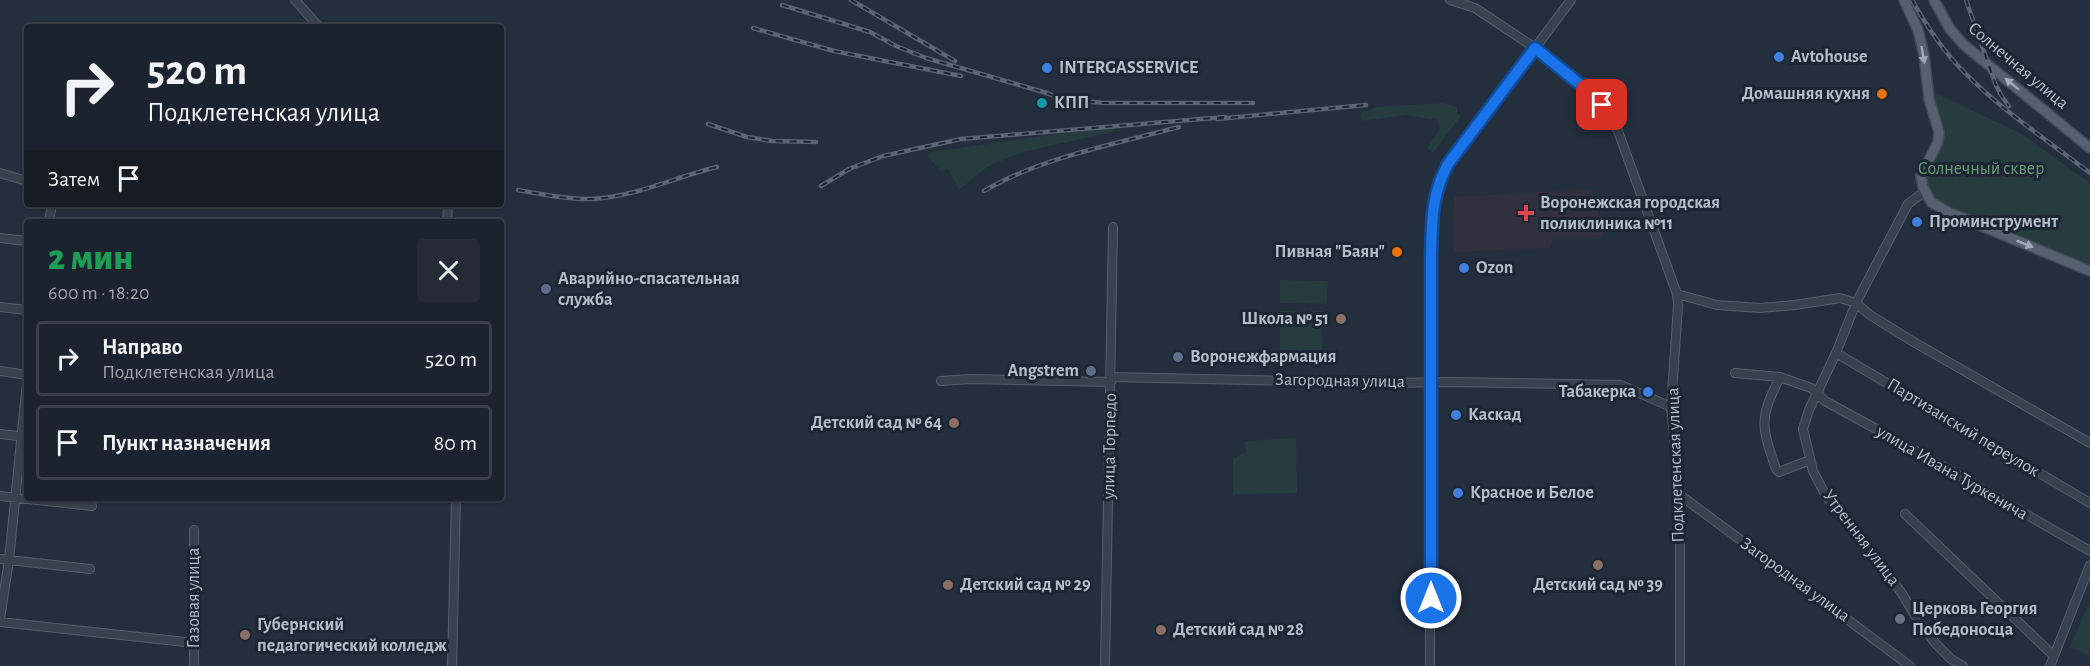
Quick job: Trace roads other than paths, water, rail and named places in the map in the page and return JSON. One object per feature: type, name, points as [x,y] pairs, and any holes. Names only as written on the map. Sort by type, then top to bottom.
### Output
[{"type":"main road","points":[[1904,0],[1918,30],[1924,55],[1929,99],[1939,132],[1938,142],[1922,176],[1924,192],[1930,202],[1948,212],[2090,271]]},
{"type":"main road","name":"Солнечная улица","points":[[1934,0],[1950,30],[1964,45],[2090,148]]},
{"type":"street","points":[[295,0],[316,24]]},
{"type":"street","name":"Подклетенская улица","points":[[1450,0],[1475,8],[1535,48],[1602,105],[1618,131],[1677,294],[1671,407],[1680,495],[1680,666]]},
{"type":"street","points":[[1430,666],[1431,257],[1436,191],[1448,164],[1571,0]]},
{"type":"street","points":[[0,173],[24,180]]},
{"type":"street","name":"Утренняя улица","points":[[1924,192],[1908,204],[1856,303],[1803,429],[1813,471],[1826,496],[1901,592],[1936,644],[1951,659],[1963,666]]},
{"type":"street","name":"улица Торпедо","points":[[1105,666],[1113,226]]},
{"type":"street","points":[[0,238],[24,241]]},
{"type":"street","points":[[1677,294],[1718,305],[1760,308],[1840,298],[1856,303],[1870,315],[2090,443]]},
{"type":"street","points":[[0,307],[24,310]]},
{"type":"street","name":"Партизанский переулок","points":[[1836,353],[2090,503]]},
{"type":"street","points":[[0,371],[24,375]]},
{"type":"street","points":[[1735,373],[1780,377],[1801,383],[1817,392]]},
{"type":"street","points":[[1780,377],[1768,402],[1764,420],[1764,434],[1776,469],[1779,472],[1785,471],[1810,460]]},
{"type":"street","name":"Загородная улица","points":[[941,381],[970,379],[1621,385],[1671,407]]},
{"type":"street","name":"улица Ивана Туркенича","points":[[1817,392],[1819,397],[1825,401],[2090,551]]},
{"type":"street","points":[[0,434],[24,437],[0,621],[195,643]]},
{"type":"street","name":"Загородная улица","points":[[1680,495],[1910,666]]},
{"type":"street","points":[[0,496],[24,498]]},
{"type":"street","points":[[49,501],[92,506]]},
{"type":"street","points":[[452,666],[456,501]]},
{"type":"street","points":[[1905,514],[2054,656]]},
{"type":"street","name":"Газовая улица","points":[[194,530],[194,666]]},
{"type":"street","points":[[0,559],[90,569]]},
{"type":"street","points":[[2050,666],[2090,565]]},
{"type":"railway","points":[[851,0],[955,61]]},
{"type":"railway","points":[[1912,0],[1942,46],[1978,85],[2009,112],[2090,173]]},
{"type":"railway","points":[[1966,0],[1995,83],[2009,106]]},
{"type":"railway","points":[[782,5],[870,32],[926,58],[1061,99],[1104,103],[1253,103]]},
{"type":"railway","points":[[753,28],[834,51],[961,76]]},
{"type":"railway","points":[[1217,119],[1366,105]]},
{"type":"railway","points":[[821,186],[849,169],[883,156],[961,139],[1225,117]]},
{"type":"railway","points":[[708,124],[747,137],[772,141],[816,142]]},
{"type":"railway","points":[[984,191],[1006,179],[1053,161],[1179,127]]},
{"type":"railway","points":[[518,190],[569,198],[603,198],[636,192],[717,167]]},
{"type":"place","name":"Avtohouse","points":[[1779,57]]},
{"type":"place","name":"INTERGASSERVICE","points":[[1047,68]]},
{"type":"place","name":"Домашняя кухня","points":[[1882,94]]},
{"type":"place","name":"КПП","points":[[1042,103]]},
{"type":"place","name":"Воронежская городская поликлиника №11","points":[[1526,213]]},
{"type":"place","name":"Проминструмент","points":[[1917,222]]},
{"type":"place","name":"Пивная \"Баян\"","points":[[1397,252]]},
{"type":"place","name":"Ozon","points":[[1464,268]]},
{"type":"place","name":"Аварийно-спасательная служба","points":[[546,289]]},
{"type":"place","name":"Школа № 51","points":[[1341,319]]},
{"type":"place","name":"Воронежфармация","points":[[1178,357]]},
{"type":"place","name":"Angstrem","points":[[1091,371]]},
{"type":"place","name":"Табакерка","points":[[1648,392]]},
{"type":"place","name":"Каскад","points":[[1456,415]]},
{"type":"place","name":"Детский сад № 64","points":[[954,423]]},
{"type":"place","name":"Красное и Белое","points":[[1458,493]]},
{"type":"place","name":"Детский сад № 39","points":[[1598,565]]},
{"type":"place","name":"Детский сад № 29","points":[[948,585]]},
{"type":"place","name":"Церковь Георгия Победоносца","points":[[1900,619]]},
{"type":"place","name":"Детский сад № 28","points":[[1161,630]]},
{"type":"place","name":"Губернский педагогический колледж","points":[[245,635]]},
{"type":"park label","name":"Солнечный сквер","points":[[1981,169]]}]
